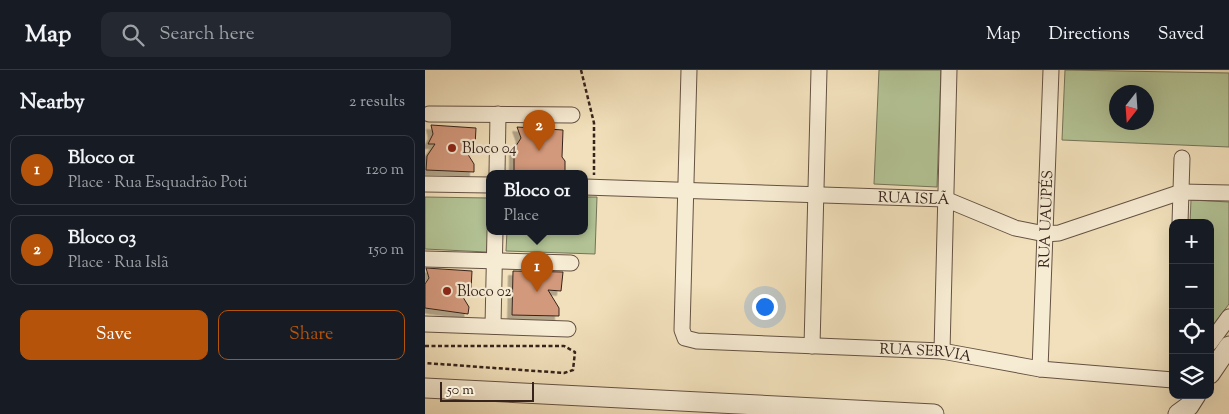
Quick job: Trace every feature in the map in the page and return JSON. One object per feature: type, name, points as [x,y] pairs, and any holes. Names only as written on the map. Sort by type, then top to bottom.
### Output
[{"type":"street","points":[[687,190],[689,70]]},
{"type":"street","points":[[812,346],[819,70]]},
{"type":"street","points":[[942,350],[949,70]]},
{"type":"street","name":"RUA UAUPÉS","points":[[1040,369],[1051,70]]},
{"type":"street","points":[[429,114],[572,115]]},
{"type":"street","points":[[497,170],[498,114]]},
{"type":"street","points":[[1180,219],[1182,158]]},
{"type":"street","points":[[425,184],[486,185]]},
{"type":"street","name":"RUA ISLÃ","points":[[589,187],[945,198],[1015,228],[1045,234],[1059,233],[1181,192],[1229,193]]},
{"type":"street","name":"RUA SERVIA","points":[[687,190],[681,330],[685,338],[697,341],[942,350],[1040,369],[1169,380]]},
{"type":"street","points":[[493,326],[495,235]]},
{"type":"street","points":[[425,259],[571,262]]},
{"type":"street","points":[[1214,338],[1229,317]]},
{"type":"street","points":[[425,324],[568,329]]},
{"type":"street","points":[[1214,368],[1229,346]]},
{"type":"street","points":[[425,388],[857,412],[934,414]]},
{"type":"street","points":[[1178,414],[1189,406],[1193,399]]},
{"type":"path","points":[[581,70],[593,123],[589,187]]},
{"type":"path","points":[[425,346],[564,346],[575,352],[576,362],[573,370],[564,373],[425,363]]},
{"type":"green space","points":[[879,70],[941,70],[937,187],[874,184]]},
{"type":"green space","points":[[1065,70],[1229,73],[1229,147],[1062,140]]},
{"type":"green space","points":[[425,197],[486,198],[487,252],[425,249]]},
{"type":"green space","points":[[588,197],[597,197],[595,254],[506,251],[507,235],[588,235]]},
{"type":"green space","points":[[1191,200],[1229,202],[1229,304],[1214,324],[1214,219],[1190,219]]},
{"type":"building","name":"Bloco 04","points":[[431,125],[476,128],[475,146],[462,145],[474,164],[474,172],[426,170],[427,156],[435,144],[428,144],[433,134]]},
{"type":"building","points":[[517,127],[563,130],[562,157],[565,161],[565,170],[514,170],[514,149],[521,138]]},
{"type":"building","name":"Bloco 02","points":[[426,268],[472,271],[471,290],[458,289],[469,307],[468,314],[425,308],[425,284],[429,278]]},
{"type":"building","points":[[513,271],[563,272],[561,291],[548,290],[559,308],[559,316],[512,315]]},
{"type":"place","name":"Bloco 04","points":[[452,148]]},
{"type":"place","name":"Bloco 03","points":[[539,151]]},
{"type":"place","name":"Bloco 02","points":[[447,291]]},
{"type":"place","name":"Bloco 01","points":[[537,292]]}]
